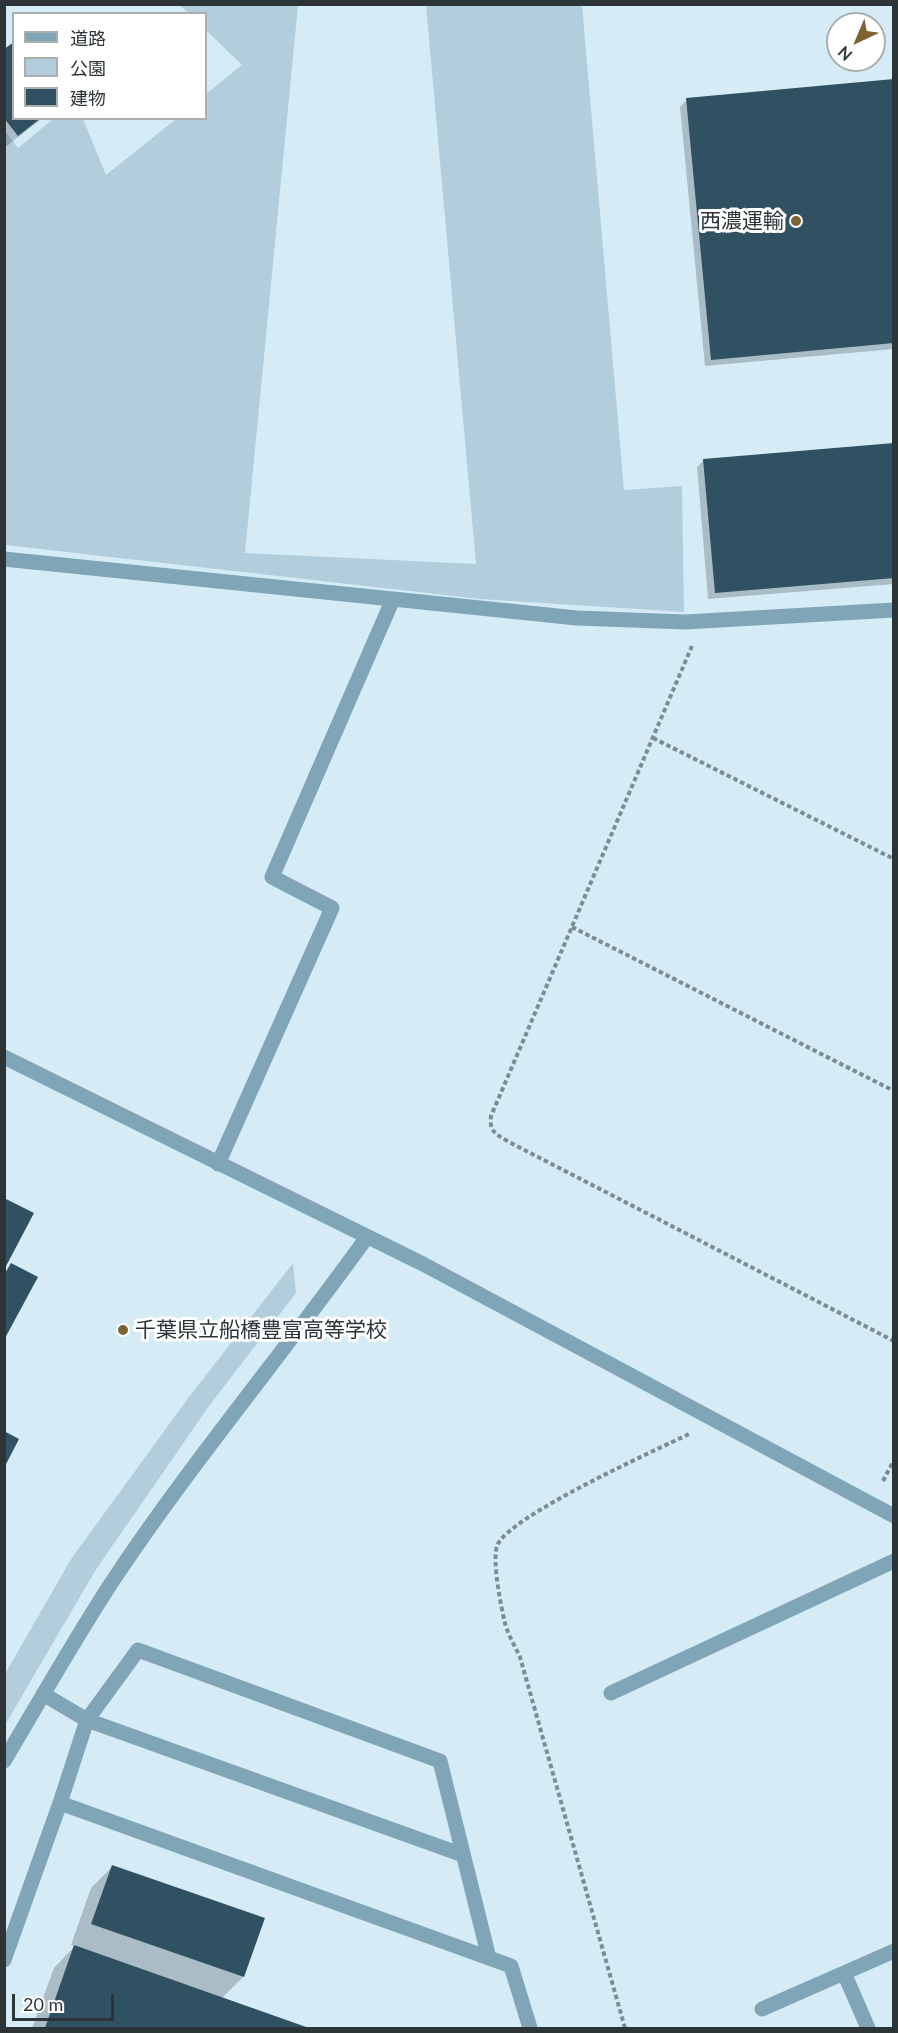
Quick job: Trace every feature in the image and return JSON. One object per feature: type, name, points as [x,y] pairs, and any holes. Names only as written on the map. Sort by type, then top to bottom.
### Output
[{"type":"street","points":[[4,559],[577,618],[703,621],[894,610]]},
{"type":"street","points":[[218,1164],[332,908],[272,877],[393,599]]},
{"type":"street","points":[[4,1057],[367,1237],[718,1420],[894,1516]]},
{"type":"street","points":[[4,1761],[43,1694],[124,1566],[230,1417],[314,1310],[367,1237]]},
{"type":"street","points":[[611,1694],[894,1561]]},
{"type":"street","points":[[4,1960],[87,1720],[138,1650],[440,1761],[489,1958]]},
{"type":"street","points":[[43,1694],[87,1720],[463,1855]]},
{"type":"street","points":[[60,1803],[511,1966],[530,2028]]},
{"type":"street","points":[[762,2009],[894,1951]]},
{"type":"street","points":[[844,1973],[868,2028]]},
{"type":"path","points":[[703,621],[491,1116],[490,1127],[493,1132],[894,1341]]},
{"type":"path","points":[[653,738],[894,859]]},
{"type":"path","points":[[572,927],[894,1091]]},
{"type":"path","points":[[625,2028],[520,1657],[506,1624],[496,1557],[498,1545],[513,1527],[603,1474],[718,1420]]},
{"type":"green space","points":[[179,5],[298,5],[245,553],[476,564],[426,5],[582,5],[624,490],[682,486],[684,612],[480,599],[5,545],[5,131],[18,148],[52,120],[83,120],[106,175],[175,120],[207,120],[207,93],[242,65],[207,31],[207,12],[188,12]]},
{"type":"green space","points":[[293,1263],[296,1293],[209,1406],[95,1571],[5,1725],[5,1674],[71,1559],[189,1397]]},
{"type":"building","points":[[12,43],[12,120],[38,120],[18,136],[4,118],[4,49]]},
{"type":"building","name":"西濃運輸","points":[[894,79],[894,343],[711,360],[686,98]]},
{"type":"building","points":[[894,443],[894,578],[715,593],[703,459]]},
{"type":"building","points":[[4,1198],[34,1213],[4,1270]]},
{"type":"building","points":[[11,1263],[38,1277],[4,1340],[4,1275]]},
{"type":"building","points":[[4,1431],[19,1439],[4,1468]]},
{"type":"building","points":[[112,1865],[265,1918],[244,1977],[91,1924]]},
{"type":"building","points":[[74,1945],[309,2028],[45,2028]]},
{"type":"place","name":"西濃運輸","points":[[796,221]]},
{"type":"place","name":"千葉県立船橋豊富高等学校","points":[[123,1330]]}]
